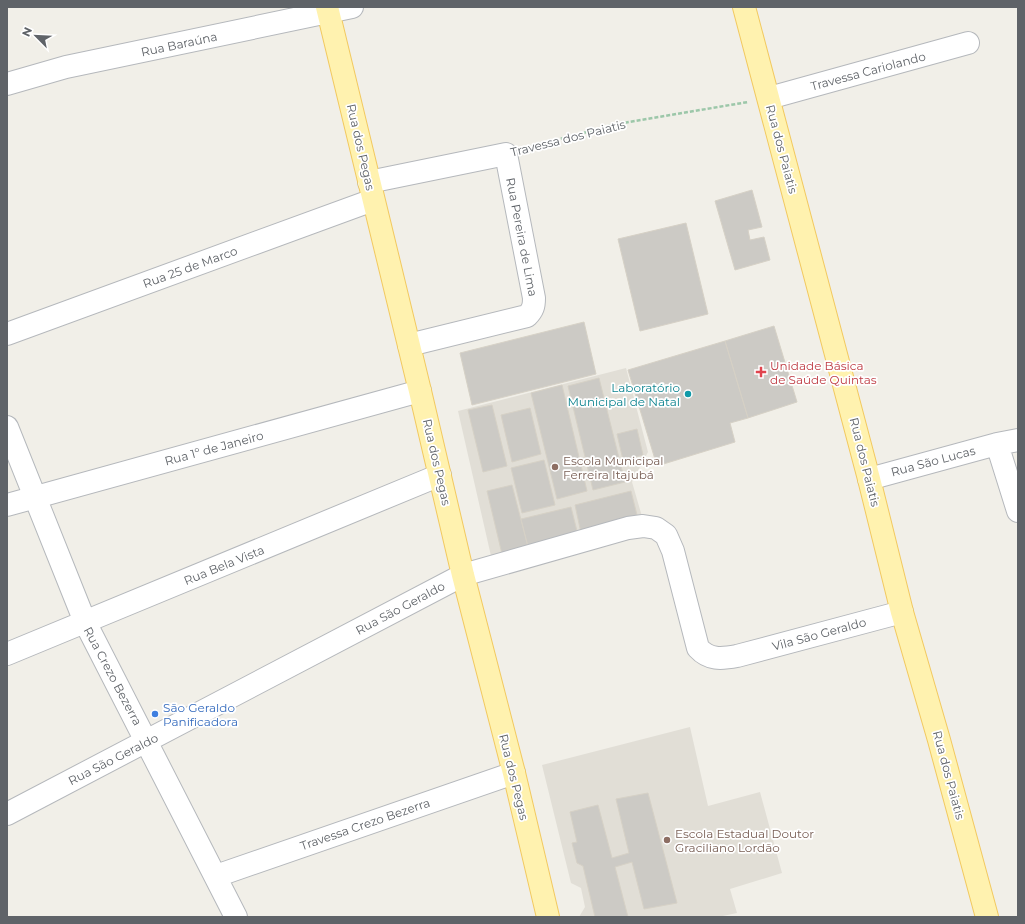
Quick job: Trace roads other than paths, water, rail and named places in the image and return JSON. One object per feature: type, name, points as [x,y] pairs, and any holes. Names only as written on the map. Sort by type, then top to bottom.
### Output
[{"type":"main road","name":"Rua dos Paiatis","points":[[744,7],[869,479],[902,612],[939,740],[987,917]]},
{"type":"main road","name":"Rua dos Pegas","points":[[328,10],[463,575],[514,773],[548,917]]},
{"type":"street","name":"Rua Baraúna","points":[[7,84],[66,67],[328,10],[352,7]]},
{"type":"street","name":"Travessa Cariolando","points":[[769,98],[968,43]]},
{"type":"street","name":"Travessa dos Paiatis","points":[[371,191],[506,154]]},
{"type":"street","name":"Rua Pereira de Lima","points":[[409,345],[527,316],[532,311],[534,298],[506,154]]},
{"type":"street","name":"Rua 25 de Marco","points":[[7,334],[371,191]]},
{"type":"street","name":"Rua 1º de Janeiro","points":[[7,505],[420,391]]},
{"type":"street","name":"Rua Crezo Bezerra","points":[[7,427],[85,622],[236,917]]},
{"type":"street","name":"Rua São Lucas","points":[[869,479],[1008,442],[1018,511]]},
{"type":"street","name":"Rua Bela Vista","points":[[7,654],[440,475]]},
{"type":"street","name":"Rua São Geraldo","points":[[7,814],[463,575],[628,528],[644,526],[656,528],[666,535],[673,550],[698,648],[703,654],[710,657],[721,659],[736,656]]},
{"type":"street","name":"Vila São Geraldo","points":[[736,656],[902,612]]},
{"type":"street","name":"Travessa Crezo Bezerra","points":[[216,876],[514,773]]},
{"type":"place","name":"Unidade Básica de Saúde Quintas","points":[[761,372]]},
{"type":"place","name":"Laboratório Municipal de Natal","points":[[688,394]]},
{"type":"place","name":"Escola Municipal Ferreira Itajubá","points":[[555,467]]},
{"type":"place","name":"São Geraldo Panificadora","points":[[155,714]]},
{"type":"place","name":"Escola Estadual Doutor Graciliano Lordão","points":[[667,840]]}]
